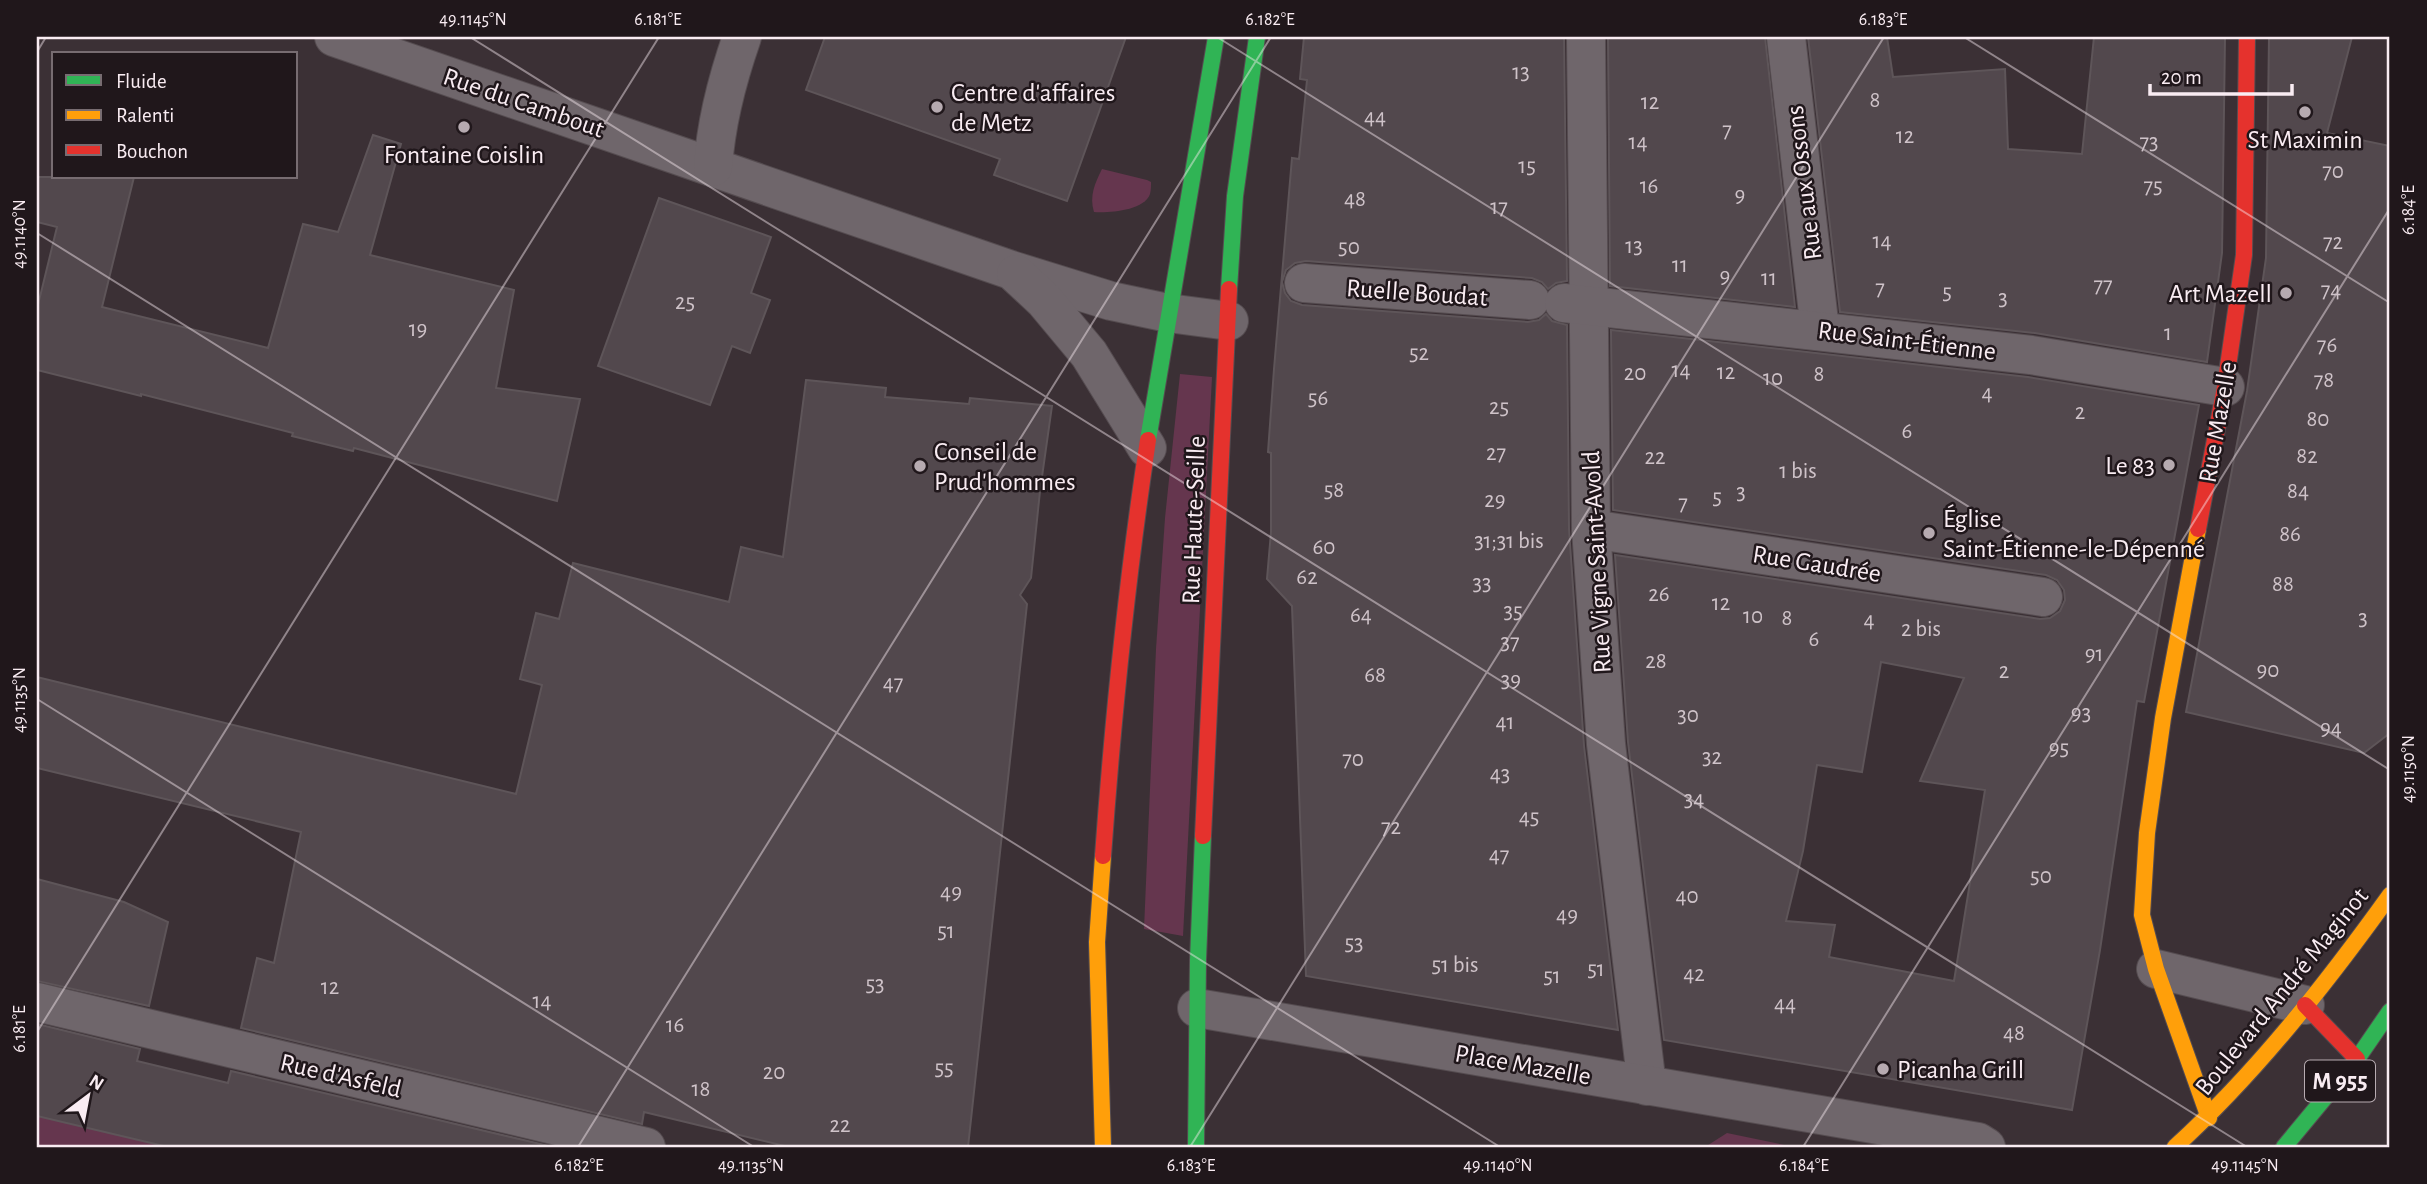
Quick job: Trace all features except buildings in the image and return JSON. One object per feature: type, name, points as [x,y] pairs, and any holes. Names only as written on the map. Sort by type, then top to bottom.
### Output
[{"type":"street","name":"Rue du Cambout","points":[[334,37],[1012,270],[1111,301],[1168,313],[1228,321]]},
{"type":"street","points":[[713,167],[717,118],[742,37]]},
{"type":"street","name":"Rue Haute-Seille","points":[[1101,1146],[1097,942],[1110,757],[1131,553],[1168,313],[1216,37]]},
{"type":"street","name":"Rue Haute-Seille","points":[[1197,1008],[1231,249],[1238,174],[1257,37]]},
{"type":"street","name":"Rue Vigne Saint-Avold","points":[[1586,37],[1560,302],[1591,529],[1606,744],[1647,1086]]},
{"type":"street","name":"Rue aux Ossons","points":[[1786,37],[1820,330]]},
{"type":"street","name":"Rue Mazelle","points":[[2216,1137],[2156,970],[2142,915],[2147,833],[2178,631],[2225,387],[2244,255],[2247,37]]},
{"type":"street","name":"Rue du Cambout","points":[[1012,270],[1044,300],[1089,354],[1147,448]]},
{"type":"street","name":"Ruelle Boudat","points":[[1304,283],[1560,302]]},
{"type":"street","name":"Rue Saint-Étienne","points":[[1560,302],[2031,355],[2225,387]]},
{"type":"street","name":"Rue Gaudrée","points":[[1591,529],[2043,597]]},
{"type":"street","name":"Boulevard André Maginot","points":[[2209,1118],[2305,1005],[2390,895]]},
{"type":"street","points":[[2156,970],[2305,1005],[2357,1059]]},
{"type":"street","name":"Rue d'Asfeld","points":[[37,1002],[646,1147]]},
{"type":"street","points":[[1196,1147],[1197,1008]]},
{"type":"street","name":"Place Mazelle","points":[[1197,1008],[1978,1142],[1986,1147]]},
{"type":"street","name":"M 955","points":[[2284,1147],[2357,1059],[2390,1011]]},
{"type":"street","name":"M 955","points":[[2175,1147],[2209,1118]]},
{"type":"shaded area","points":[[1102,169],[1151,182],[1150,194],[1141,204],[1133,207],[1094,212],[1092,195]]},
{"type":"shaded area","points":[[1180,374],[1212,377],[1183,936],[1144,929],[1156,649],[1165,518]]},
{"type":"shaded area","points":[[37,1116],[168,1147],[37,1147]]},
{"type":"shaded area","points":[[1727,1133],[1794,1147],[1705,1147]]},
{"type":"traffic: fast","points":[[1148,440],[1216,37]]},
{"type":"traffic: fast","points":[[1229,289],[1235,196],[1257,37]]},
{"type":"traffic: fast","points":[[1196,1147],[1198,960],[1203,836]]},
{"type":"traffic: fast","points":[[2284,1147],[2357,1059],[2390,1011]]},
{"type":"traffic: slow","points":[[2198,529],[2163,718],[2147,833],[2142,915],[2156,969],[2209,1118]]},
{"type":"traffic: slow","points":[[1103,856],[1097,942],[1103,1147]]},
{"type":"traffic: slow","points":[[2175,1147],[2234,1089],[2289,1027],[2390,895]]},
{"type":"traffic: jam","points":[[2198,529],[2225,387],[2244,255],[2247,37]]},
{"type":"traffic: jam","points":[[1203,836],[1229,289]]},
{"type":"traffic: jam","points":[[1103,856],[1121,648],[1148,440]]},
{"type":"traffic: jam","points":[[2305,1005],[2357,1059]]},
{"type":"place","name":"Centre d'affaires de Metz","points":[[937,107]]},
{"type":"place","name":"St Maximin","points":[[2305,112]]},
{"type":"place","name":"Fontaine Coislin","points":[[464,127]]},
{"type":"place","name":"Art Mazell","points":[[2286,293]]},
{"type":"place","name":"Le 83","points":[[2169,465]]},
{"type":"place","name":"Conseil de Prud'hommes","points":[[920,466]]},
{"type":"place","name":"Église Saint-Étienne-le-Dépenné","points":[[1929,533]]},
{"type":"place","name":"Picanha Grill","points":[[1883,1069]]}]
